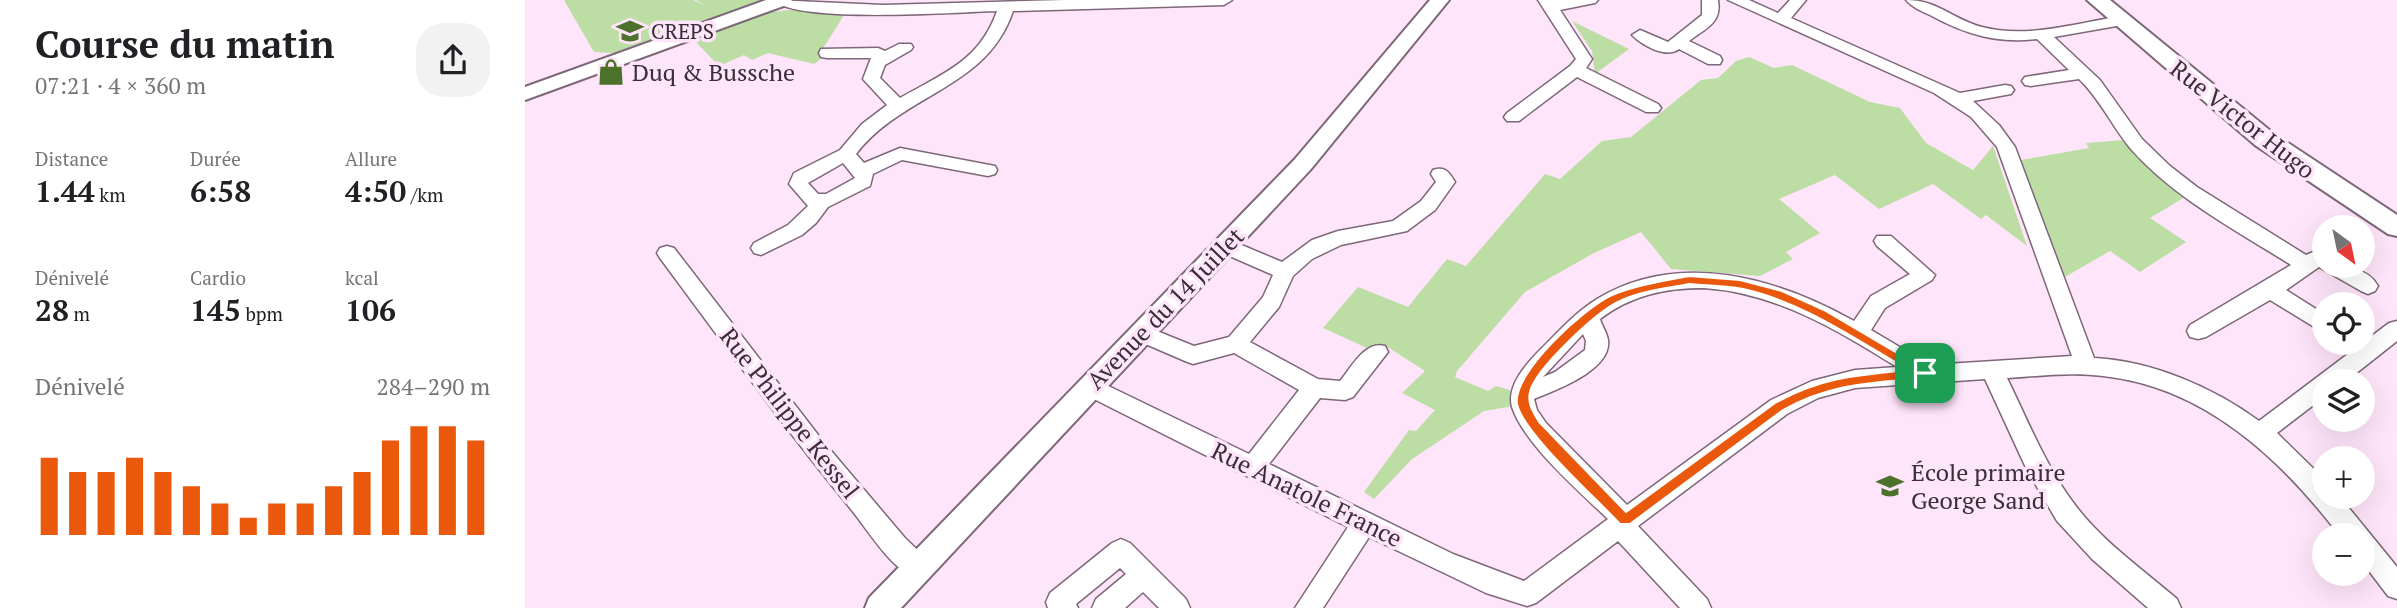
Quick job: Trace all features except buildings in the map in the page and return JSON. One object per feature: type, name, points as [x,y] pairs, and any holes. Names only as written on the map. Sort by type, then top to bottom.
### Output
[{"type":"main road","name":"Rue Victor Hugo","points":[[2097,0],[2264,139],[2397,227]]},
{"type":"street","points":[[525,94],[782,0],[791,5],[864,10],[1224,0]]},
{"type":"street","name":"Avenue du 14 Juillet","points":[[880,608],[1303,164],[1440,0]]},
{"type":"street","points":[[1513,117],[1576,70],[1584,59],[1549,4],[1590,0]]},
{"type":"street","points":[[1640,35],[1669,49],[1711,15],[1710,0]]},
{"type":"street","points":[[1736,0],[1957,99],[1990,125],[2006,147],[2086,365]]},
{"type":"street","points":[[1780,19],[1798,0]]},
{"type":"street","points":[[1914,0],[1977,31],[2008,35],[2041,34],[2122,21]]},
{"type":"street","points":[[821,202],[811,200],[798,184],[799,180],[805,174],[846,154],[871,125],[946,78],[983,51],[996,34],[1007,6]]},
{"type":"street","points":[[2041,34],[2102,94],[2136,143],[2163,170],[2190,192],[2312,261]]},
{"type":"street","points":[[1678,42],[1714,60]]},
{"type":"street","points":[[879,61],[905,47]]},
{"type":"street","points":[[827,53],[873,51],[880,55],[871,79],[898,106]]},
{"type":"street","points":[[1576,70],[1652,108]]},
{"type":"street","points":[[2031,81],[2083,73]]},
{"type":"street","points":[[1957,99],[2005,90]]},
{"type":"street","points":[[761,248],[804,226],[821,202],[858,186],[865,179],[846,154]]},
{"type":"street","points":[[862,172],[899,154],[988,170]]},
{"type":"street","points":[[1142,333],[1193,355],[1236,344],[1272,301],[1285,272],[1317,246],[1391,229],[1414,220],[1446,182],[1440,174]]},
{"type":"street","points":[[1857,334],[1878,302],[1925,275],[1884,241]]},
{"type":"street","points":[[1225,246],[1285,272]]},
{"type":"street","name":"Rue Philippe Kessel","points":[[667,253],[814,447],[896,546],[919,568]]},
{"type":"street","points":[[2198,331],[2312,265]]},
{"type":"street","points":[[2354,278],[2368,286]]},
{"type":"street","points":[[1698,608],[1535,426],[1523,406],[1523,394],[1525,385],[1538,367],[1588,317],[1613,300],[1647,287],[1689,280],[1720,281],[1778,294],[1857,334],[1925,373]]},
{"type":"street","points":[[2270,290],[2312,317]]},
{"type":"street","points":[[1523,394],[1563,378],[1595,354],[1597,341],[1588,317]]},
{"type":"street","points":[[2375,341],[2397,330]]},
{"type":"street","points":[[1236,344],[1314,388],[1345,391],[1377,352]]},
{"type":"street","points":[[2340,369],[2353,355]]},
{"type":"street","points":[[1527,601],[1622,522],[1773,411],[1800,394],[1840,381],[1925,373],[2086,365],[2127,371],[2170,385],[2221,408],[2260,433],[2295,462],[2312,482]]},
{"type":"street","points":[[1992,370],[2052,491],[2067,514],[2090,539],[2168,608]]},
{"type":"street","name":"Rue Anatole France","points":[[1090,387],[1527,601]]},
{"type":"street","points":[[1253,467],[1314,388]]},
{"type":"street","points":[[2260,433],[2312,394]]},
{"type":"street","points":[[2334,509],[2346,523]]},
{"type":"street","points":[[1308,608],[1365,522]]},
{"type":"street","points":[[1065,608],[1059,602],[1121,551],[1177,608]]},
{"type":"street","points":[[2375,559],[2397,587]]},
{"type":"street","points":[[1105,608],[1144,575]]},
{"type":"green space","name":"CREPS","points":[[564,0],[693,0],[705,5],[696,0],[761,0],[614,53],[594,52]]},
{"type":"green space","points":[[789,10],[846,12],[822,50],[825,56],[814,64],[768,53],[752,60],[744,55],[719,66],[693,39],[762,13]]},
{"type":"green space","points":[[1572,21],[1629,49],[1595,74],[1592,51]]},
{"type":"green space","points":[[1749,57],[1774,68],[1792,65],[1870,102],[1900,108],[1926,143],[1973,170],[1993,146],[2027,246],[1986,215],[1981,219],[1933,184],[1879,209],[1835,175],[1779,199],[1820,233],[1786,252],[1793,259],[1760,276],[1671,269],[1641,232],[1594,253],[1525,292],[1457,371],[1455,377],[1488,391],[1496,386],[1510,390],[1514,406],[1484,411],[1412,459],[1374,499],[1364,492],[1409,430],[1416,431],[1435,410],[1402,393],[1425,371],[1386,346],[1367,348],[1323,328],[1358,287],[1408,307],[1447,259],[1466,266],[1545,174],[1560,179],[1602,141],[1631,137],[1701,80],[1718,78],[1736,61]]},
{"type":"green space","points":[[2124,140],[2146,165],[2185,197],[2150,218],[2186,242],[2140,272],[2110,251],[2065,277],[2021,160],[2089,148],[2086,143]]},
{"type":"place","name":"CREPS","points":[[630,31]]},
{"type":"place","name":"Duq & Bussche","points":[[611,72]]},
{"type":"place","name":"École primaire George Sand","points":[[1890,486]]},
{"type":"route","points":[[1689,280],[1740,284],[1778,294],[1803,304],[1925,373],[1840,381],[1800,394],[1625,520],[1535,426],[1523,406],[1525,385],[1530,377],[1561,342],[1604,304],[1636,290],[1689,280]]}]
